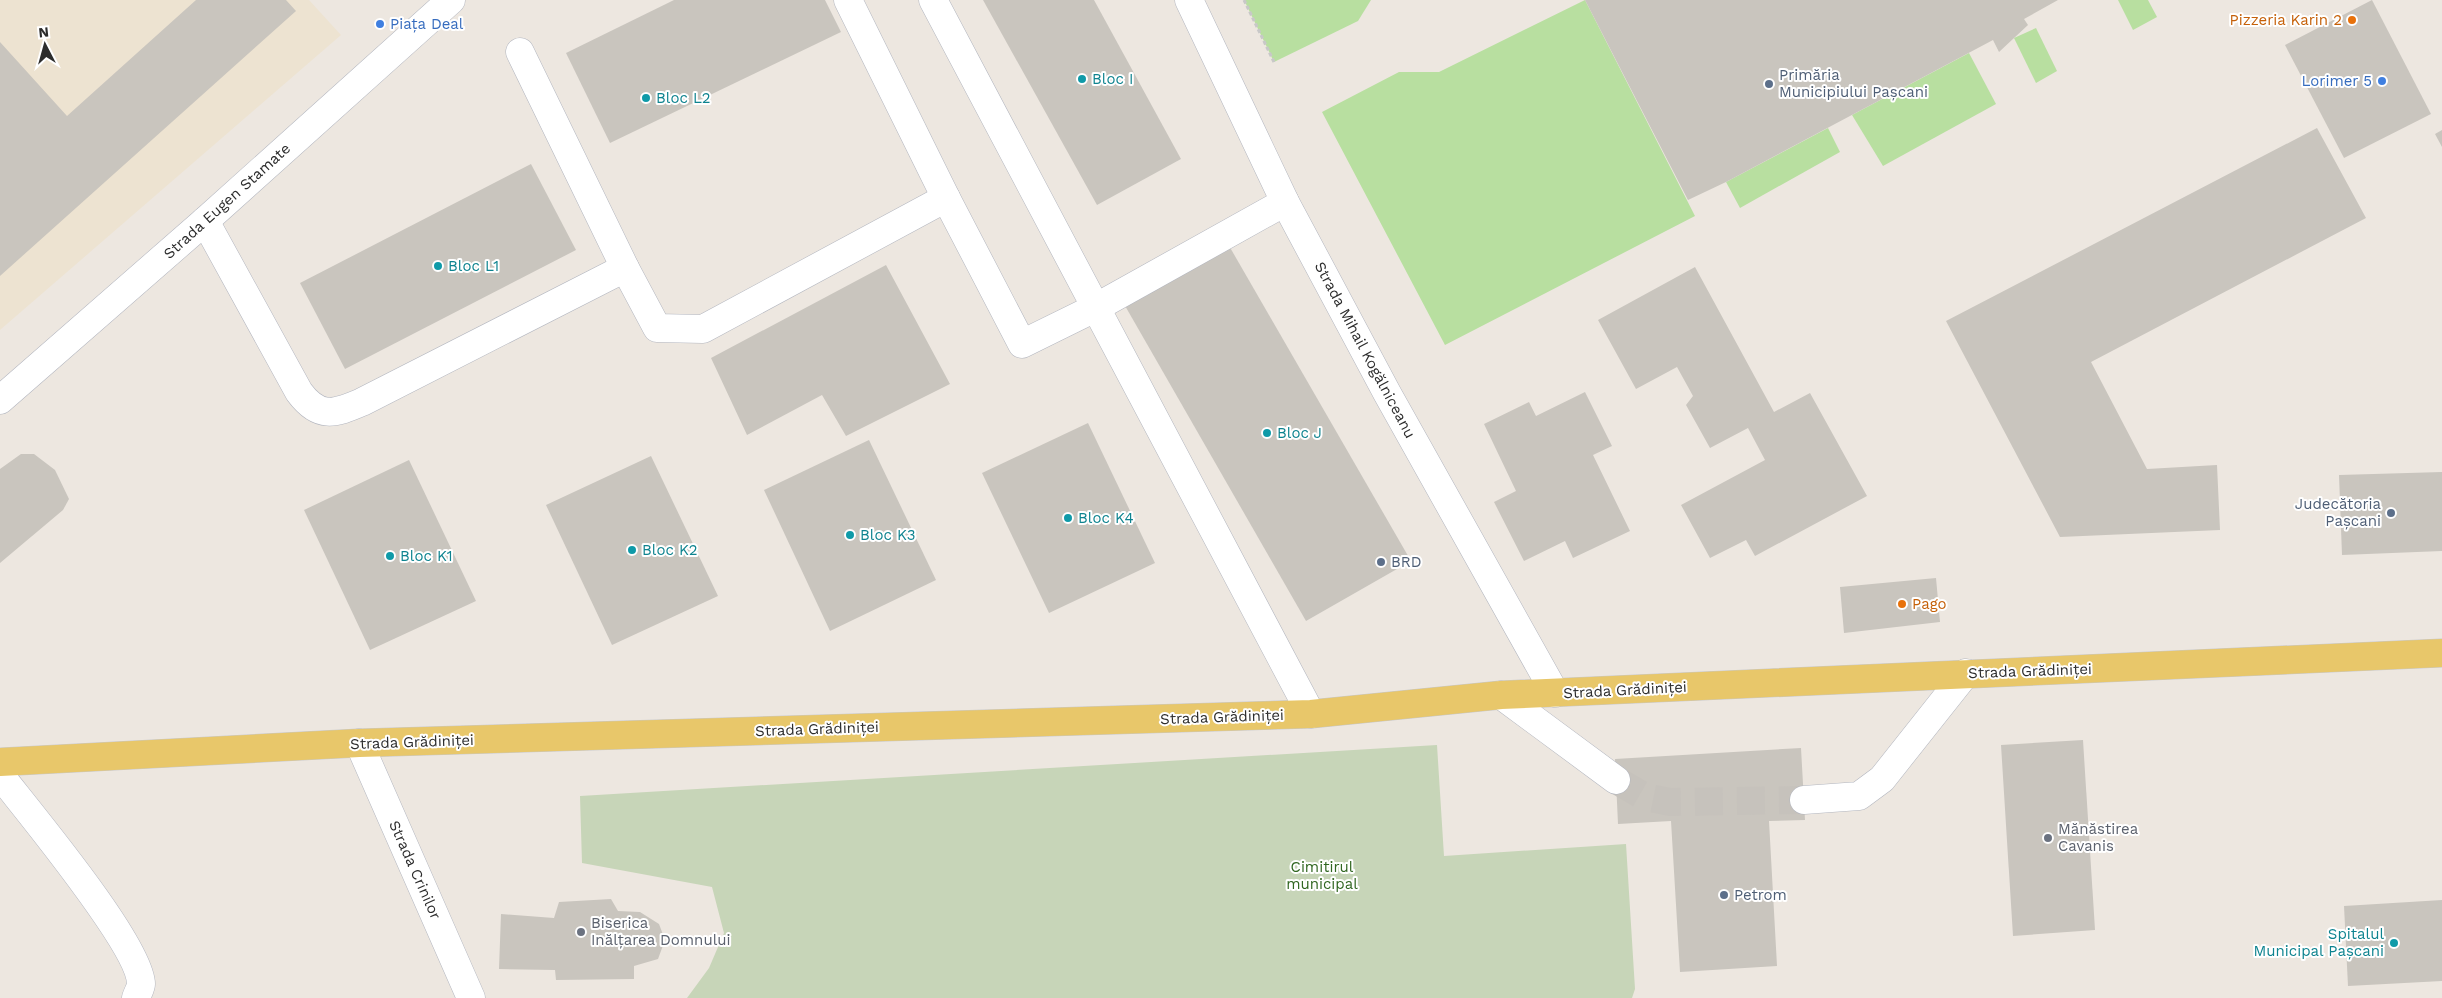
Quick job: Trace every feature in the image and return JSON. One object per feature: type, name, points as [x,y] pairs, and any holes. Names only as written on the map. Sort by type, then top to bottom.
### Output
[{"type":"main road","name":"Strada Grădiniței","points":[[0,762],[359,743],[1311,714],[1501,695],[2442,653]]},
{"type":"street","name":"Strada Eugen Stamate","points":[[0,400],[205,221],[452,0]]},
{"type":"street","points":[[848,0],[946,198],[1022,344],[1095,308],[1285,202]]},
{"type":"street","points":[[933,0],[1311,714]]},
{"type":"street","name":"Strada Mihail Kogălniceanu","points":[[1189,0],[1285,202],[1387,393],[1555,693]]},
{"type":"street","points":[[520,52],[625,268],[657,328],[703,328],[946,198]]},
{"type":"street","points":[[205,221],[300,392],[309,406],[324,412],[345,410],[362,402],[625,268]]},
{"type":"street","points":[[1804,800],[1859,796],[1882,779],[1966,673]]},
{"type":"street","points":[[1501,695],[1616,780]]},
{"type":"street","name":"Strada Crinilor","points":[[359,743],[471,998]]},
{"type":"street","points":[[0,775],[105,912],[134,958],[142,984],[136,998]]},
{"type":"path","points":[[1244,0],[1274,62]]},
{"type":"shaded area","points":[[0,0],[309,0],[341,35],[0,330]]},
{"type":"green space","points":[[1244,0],[1371,0],[1358,21],[1274,62]]},
{"type":"green space","points":[[1585,0],[1695,216],[1445,345],[1322,112],[1399,72],[1439,72]]},
{"type":"green space","points":[[2118,0],[2148,0],[2157,17],[2133,30]]},
{"type":"green space","points":[[2036,28],[2057,71],[2036,83],[2014,38]]},
{"type":"green space","points":[[1969,53],[1996,104],[1883,166],[1852,115]]},
{"type":"green space","points":[[1828,128],[1840,152],[1740,208],[1726,182]]},
{"type":"green space","name":"Cimitirul municipal","points":[[1437,745],[1444,856],[1626,844],[1635,989],[1632,998],[687,998],[709,968],[724,933],[712,887],[582,863],[580,796]]},
{"type":"building","points":[[196,0],[286,0],[296,11],[0,276],[0,42],[67,116]]},
{"type":"building","name":"Bloc L2","points":[[674,0],[825,0],[841,32],[610,143],[566,53]]},
{"type":"building","name":"Bloc I","points":[[983,0],[1094,0],[1181,159],[1097,205]]},
{"type":"building","name":"Primăria Municipiului Pașcani","points":[[1585,0],[2058,0],[2024,19],[2028,25],[1999,52],[1993,40],[1726,182],[1688,200]]},
{"type":"building","points":[[2372,0],[2431,114],[2344,158],[2285,45]]},
{"type":"building","points":[[2317,128],[2366,218],[2091,362],[2147,469],[2217,465],[2220,530],[2060,537],[1946,321]]},
{"type":"building","points":[[2442,130],[2442,147],[2435,134]]},
{"type":"building","name":"Bloc L1","points":[[531,164],[576,250],[345,369],[300,283]]},
{"type":"building","name":"Bloc J","points":[[1228,244],[1411,561],[1306,621],[1124,304]]},
{"type":"building","points":[[886,265],[950,384],[846,436],[822,395],[747,435],[711,358]]},
{"type":"building","points":[[1695,267],[1774,412],[1810,393],[1867,496],[1755,556],[1746,540],[1710,558],[1681,505],[1765,460],[1748,428],[1710,448],[1686,405],[1693,396],[1677,367],[1636,389],[1598,320]]},
{"type":"building","points":[[1585,392],[1612,446],[1593,455],[1630,531],[1573,558],[1565,541],[1524,561],[1494,502],[1516,491],[1484,424],[1529,402],[1536,416]]},
{"type":"building","name":"Bloc K4","points":[[1088,423],[1155,563],[1049,613],[982,473]]},
{"type":"building","name":"Bloc K3","points":[[869,440],[936,580],[830,631],[764,490]]},
{"type":"building","points":[[21,454],[34,454],[55,470],[69,499],[63,510],[0,563],[0,469]]},
{"type":"building","name":"Bloc K2","points":[[651,456],[718,596],[612,645],[546,505]]},
{"type":"building","name":"Bloc K1","points":[[409,460],[476,601],[370,650],[304,510]]},
{"type":"building","name":"Judecătoria Pașcani","points":[[2442,472],[2442,551],[2342,555],[2339,475]]},
{"type":"building","points":[[1936,578],[1940,622],[1844,633],[1840,587]]},
{"type":"building","name":"Mănăstirea Cavanis","points":[[2083,740],[2095,930],[2013,936],[2001,745]]},
{"type":"building","name":"Petrom","points":[[1801,748],[1805,820],[1769,821],[1777,966],[1680,972],[1671,821],[1618,824],[1615,759]]},
{"type":"building","name":"Biserica Inălțarea Domnului","points":[[611,899],[618,911],[640,912],[659,924],[665,940],[658,959],[634,966],[634,979],[556,980],[555,970],[499,969],[501,914],[554,918],[559,902]]},
{"type":"building","name":"Spitalul Municipal Pașcani","points":[[2442,900],[2442,981],[2348,986],[2344,906]]},
{"type":"tunnel","points":[[1616,780],[1645,797],[1670,802],[1804,800]]},
{"type":"place","name":"Pizzeria Karin 2","points":[[2352,20]]},
{"type":"place","name":"Piața Deal","points":[[380,24]]},
{"type":"place","name":"Bloc I","points":[[1082,79]]},
{"type":"place","name":"Lorimer 5","points":[[2382,81]]},
{"type":"place","name":"Primăria Municipiului Pașcani","points":[[1769,84]]},
{"type":"place","name":"Bloc L2","points":[[646,98]]},
{"type":"place","name":"Bloc L1","points":[[438,266]]},
{"type":"place","name":"Bloc J","points":[[1267,433]]},
{"type":"place","name":"Judecătoria Pașcani","points":[[2391,513]]},
{"type":"place","name":"Bloc K4","points":[[1068,518]]},
{"type":"place","name":"Bloc K3","points":[[850,535]]},
{"type":"place","name":"Bloc K2","points":[[632,550]]},
{"type":"place","name":"Bloc K1","points":[[390,556]]},
{"type":"place","name":"BRD","points":[[1381,562]]},
{"type":"place","name":"Pago","points":[[1902,604]]},
{"type":"place","name":"Mănăstirea Cavanis","points":[[2048,838]]},
{"type":"place","name":"Petrom","points":[[1724,895]]},
{"type":"place","name":"Biserica Inălțarea Domnului","points":[[581,932]]},
{"type":"place","name":"Spitalul Municipal Pașcani","points":[[2394,943]]}]
